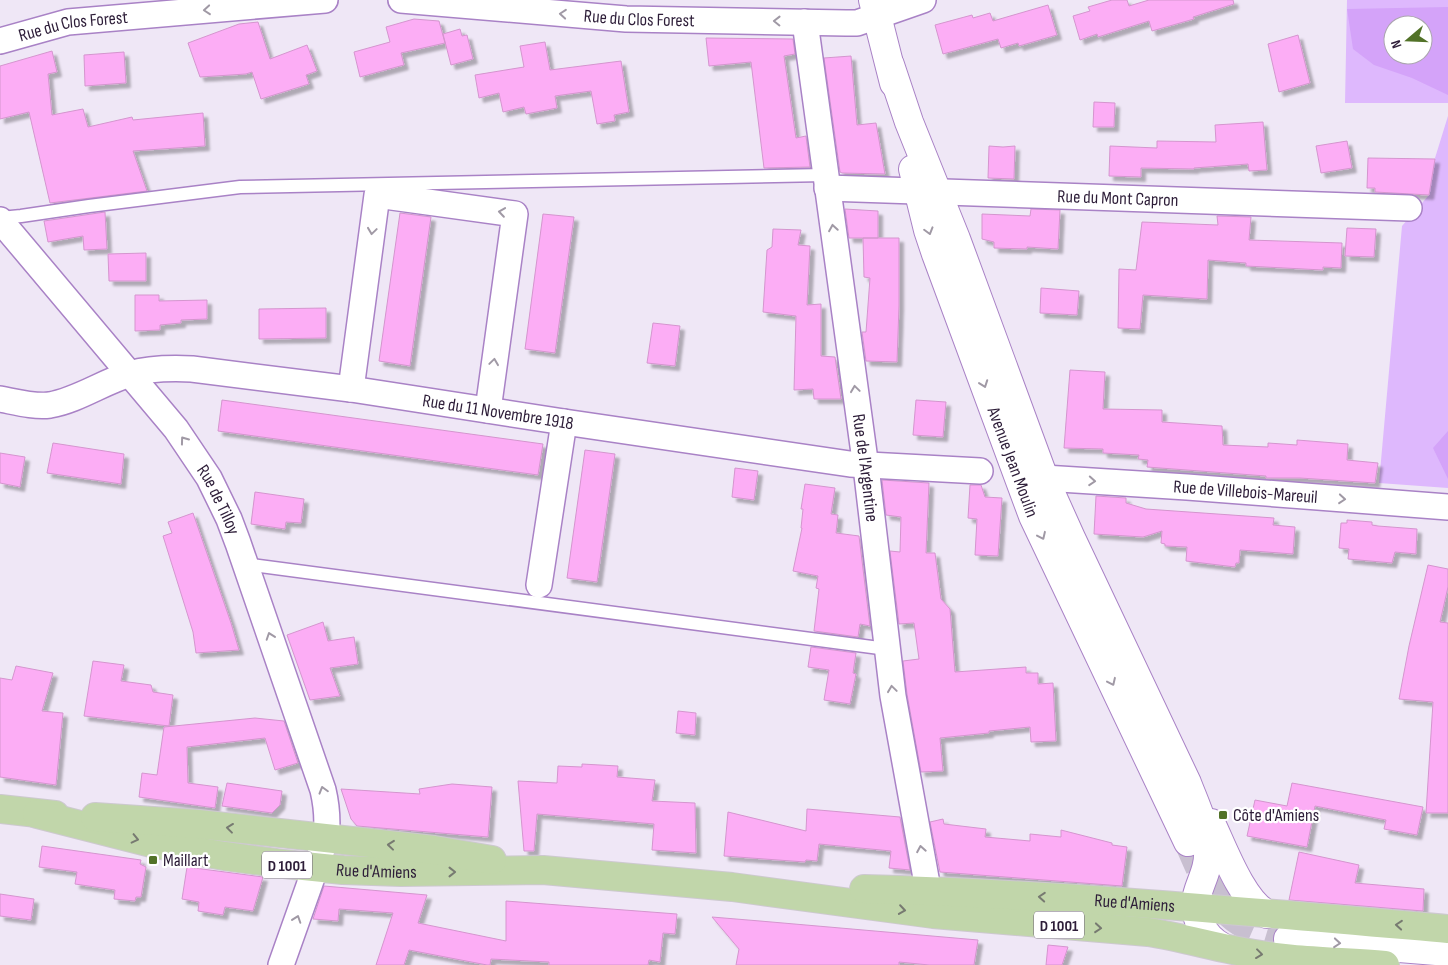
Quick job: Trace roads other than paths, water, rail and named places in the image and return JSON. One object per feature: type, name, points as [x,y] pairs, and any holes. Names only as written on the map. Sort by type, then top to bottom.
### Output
[{"type":"main road","name":"Rue d'Amiens","points":[[0,809],[37,814],[163,821],[434,850],[543,870],[930,902],[1148,932],[1243,952],[1385,965]]},
{"type":"main road","name":"Rue d'Amiens","points":[[37,814],[156,844],[239,858],[343,870],[440,873],[543,870]]},
{"type":"main road","name":"Rue d'Amiens","points":[[930,902],[1196,901],[1267,914],[1448,929]]},
{"type":"street","name":"Rue du Clos Forest","points":[[0,41],[68,22],[98,9],[326,0]]},
{"type":"street","name":"Rue du Clos Forest","points":[[401,0],[607,18],[676,10],[805,22],[856,23],[875,8],[923,0]]},
{"type":"street","name":"Avenue Jean Moulin","points":[[875,8],[928,192],[1044,478],[1187,783],[1202,825],[1208,849],[1207,869],[1196,901]]},
{"type":"street","name":"Rue de l'Argentine","points":[[805,22],[865,464],[895,712],[930,902]]},
{"type":"street","name":"Rue du Mont Capron","points":[[826,182],[928,192],[1409,208]]},
{"type":"street","name":"Avenue Jean Moulin","points":[[928,192],[936,254],[1033,516],[1188,842]]},
{"type":"street","points":[[351,389],[377,194],[515,214],[488,410]]},
{"type":"street","name":"Rue de Tilloy","points":[[0,219],[176,429],[199,463],[223,507],[245,564],[323,790],[328,822],[326,838],[281,965]]},
{"type":"street","name":"Rue du 11 Novembre 1918","points":[[0,400],[39,405],[54,404],[130,374],[156,370],[192,369],[351,389],[564,422],[865,464]]},
{"type":"street","points":[[540,585],[564,422]]},
{"type":"street","points":[[865,464],[980,471]]},
{"type":"street","name":"Rue de Villebois-Mareuil","points":[[1044,478],[1187,486],[1448,507]]},
{"type":"street","name":"Avenue Jean Moulin","points":[[1187,783],[1204,808],[1246,893],[1257,907],[1267,914]]},
{"type":"street","points":[[1222,947],[1212,940],[1202,928],[1196,901],[1210,883],[1222,881],[1234,884],[1246,893]]},
{"type":"street","points":[[1288,939],[1448,952]]},
{"type":"lane","points":[[0,219],[240,187],[826,182]]},
{"type":"lane","points":[[245,564],[887,649]]},
{"type":"tunnel","points":[[1188,842],[1213,894],[1234,918],[1248,927],[1266,934],[1288,939]]},
{"type":"place","name":"Côte d'Amiens","points":[[1223,815]]},
{"type":"place","name":"Maillart","points":[[153,860]]}]
